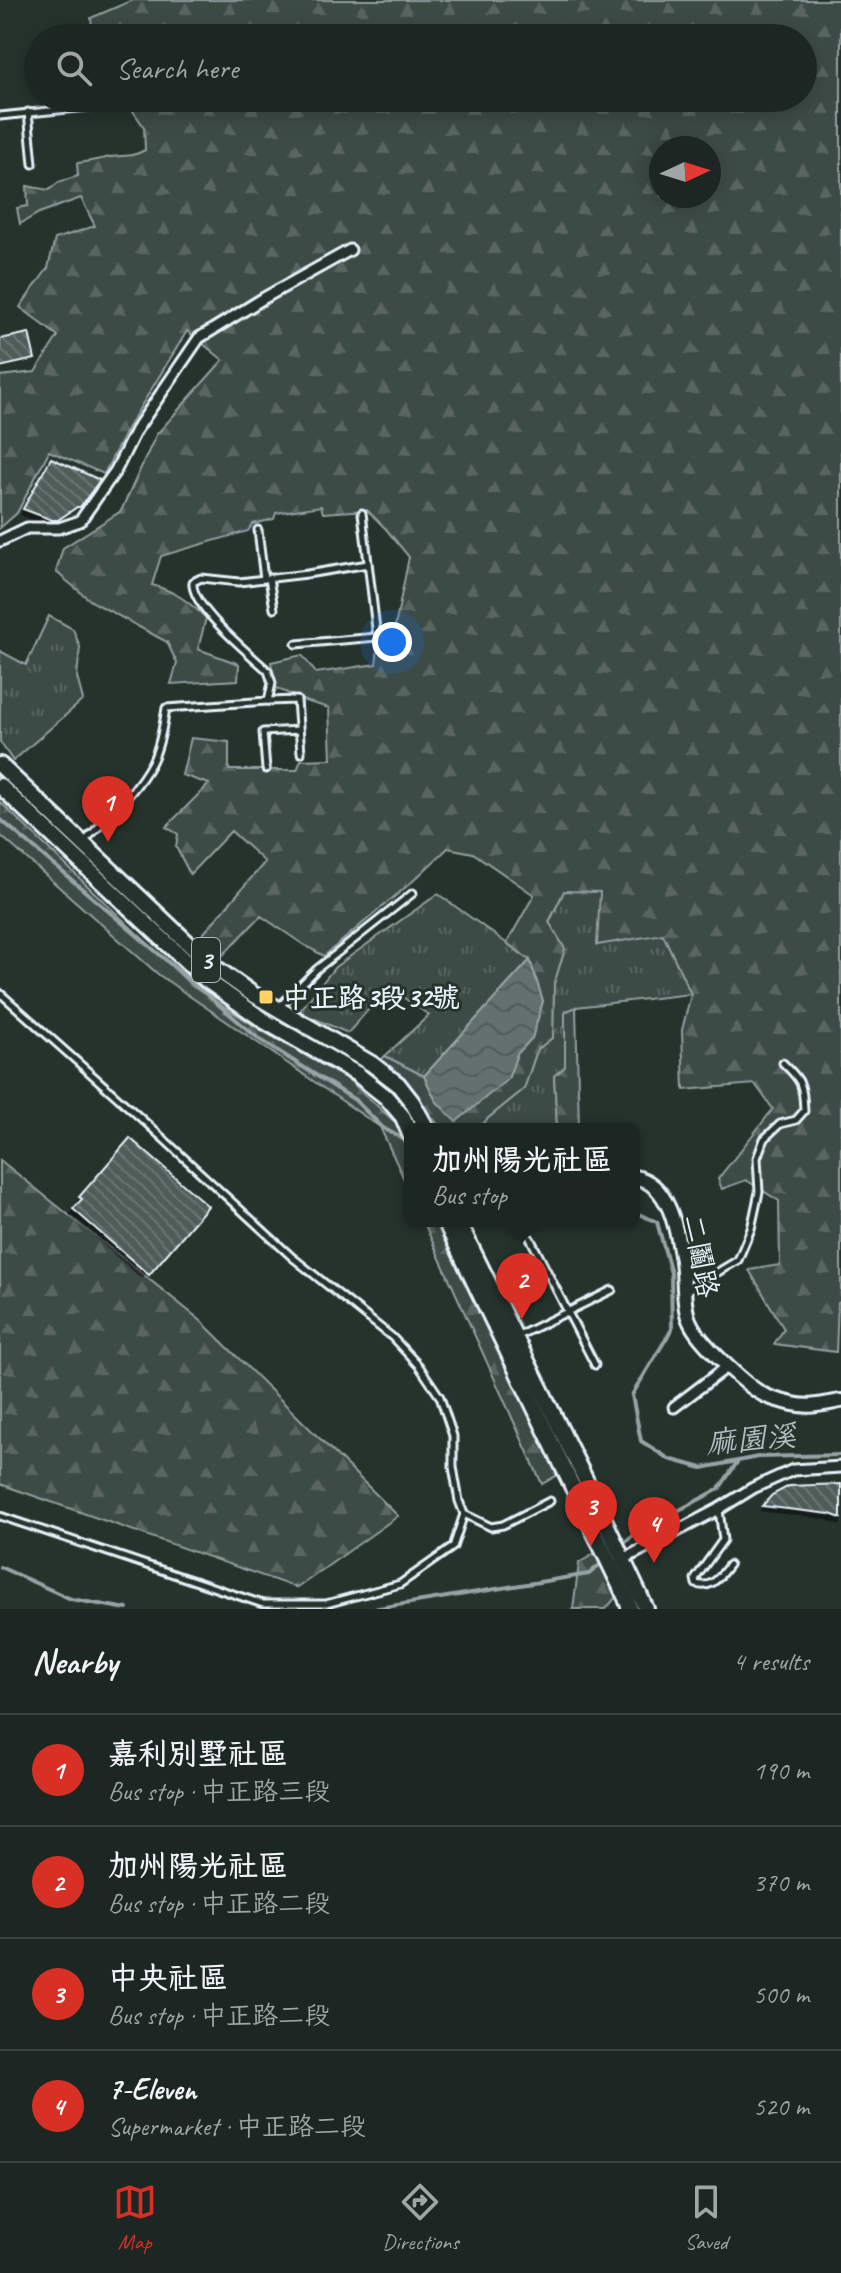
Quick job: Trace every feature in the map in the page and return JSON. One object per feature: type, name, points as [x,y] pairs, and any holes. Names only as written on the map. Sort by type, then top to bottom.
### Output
[{"type":"main road","name":"3","points":[[0,765],[210,964],[276,1009],[372,1064],[398,1084],[424,1123]]},
{"type":"main road","name":"3","points":[[0,786],[205,979],[266,1022],[366,1082],[386,1097],[405,1123]]},
{"type":"main road","points":[[448,1227],[630,1609]]},
{"type":"main road","points":[[461,1227],[646,1609]]},
{"type":"street","points":[[0,541],[27,528],[59,528],[80,521],[116,470],[136,430],[199,338],[350,250]]},
{"type":"street","name":"二鬮路","points":[[640,1178],[661,1192],[670,1213],[682,1262],[689,1322],[718,1358],[764,1395],[794,1405],[815,1407],[841,1401]]},
{"type":"street","points":[[674,1407],[728,1366]]},
{"type":"street","points":[[610,1566],[753,1488],[793,1470],[841,1467]]},
{"type":"lane","points":[[0,116],[28,112],[33,164]]},
{"type":"lane","points":[[296,644],[377,637],[362,513]]},
{"type":"lane","points":[[258,530],[274,609]]},
{"type":"lane","points":[[268,701],[272,683],[268,671],[208,613],[195,596],[193,582],[201,578],[239,582],[368,564]]},
{"type":"lane","points":[[82,844],[123,800],[152,762],[166,708],[297,700],[301,753]]},
{"type":"lane","points":[[266,769],[263,732],[299,730]]},
{"type":"lane","points":[[276,1009],[317,969],[413,893]]},
{"type":"lane","points":[[0,993],[292,1257],[392,1337],[419,1366],[440,1397],[453,1436],[453,1467],[464,1514],[453,1547],[400,1584],[326,1604],[263,1604],[0,1516]]},
{"type":"lane","points":[[685,1291],[738,1260],[751,1229],[759,1192],[757,1158],[764,1139],[780,1124],[796,1120],[804,1111],[800,1079],[783,1063]]},
{"type":"lane","points":[[530,1238],[595,1365]]},
{"type":"lane","points":[[515,1337],[612,1290]]},
{"type":"lane","points":[[464,1514],[491,1527],[503,1525],[550,1501]]},
{"type":"lane","points":[[719,1509],[723,1540],[695,1579],[696,1584],[705,1587],[714,1584],[729,1565]]},
{"type":"green space","points":[[133,0],[841,0],[841,1302],[838,1303],[836,1352],[774,1344],[784,1329],[749,1270],[780,1265],[779,1201],[746,1180],[722,1189],[718,1179],[773,1109],[755,1084],[684,1090],[682,1030],[691,994],[663,934],[597,945],[600,892],[564,891],[549,922],[565,949],[554,984],[553,1037],[537,1050],[524,1089],[484,1123],[437,1123],[401,1081],[378,1063],[385,1056],[424,1076],[436,1101],[508,1079],[517,1054],[532,1038],[543,1001],[530,960],[507,943],[534,895],[473,853],[448,848],[324,956],[261,916],[218,960],[197,941],[265,862],[231,831],[190,874],[176,847],[178,834],[166,827],[209,784],[182,775],[191,738],[229,742],[229,770],[297,770],[301,760],[331,759],[329,708],[276,688],[271,662],[302,655],[316,673],[376,664],[380,630],[395,627],[409,557],[367,510],[323,513],[321,506],[276,513],[274,519],[253,524],[248,531],[161,556],[152,585],[168,590],[206,618],[198,649],[239,664],[238,680],[171,684],[177,663],[167,642],[91,601],[56,572],[63,548],[121,511],[156,435],[223,360],[187,331],[127,429],[104,474],[49,451],[17,513],[0,528],[0,376],[35,372],[58,336],[20,307],[48,268],[55,239],[95,226],[81,198],[39,213],[20,224],[17,208],[28,206],[27,186],[49,190],[59,182],[78,176],[77,163],[132,155],[145,150],[144,127],[134,112],[817,112],[817,24],[92,24],[91,18]]},
{"type":"green space","points":[[49,616],[73,629],[80,647],[77,677],[83,700],[13,761],[0,742],[0,651],[26,665]]},
{"type":"green space","points":[[0,802],[192,986],[350,1081],[396,1123],[404,1142],[404,1179],[380,1127],[159,975],[0,835]]},
{"type":"green space","points":[[564,891],[601,891],[663,934],[691,994],[576,1007],[565,1012],[565,1067],[554,1076],[557,1123],[484,1123],[524,1089],[537,1050],[553,1037],[554,983],[565,949],[549,923]]},
{"type":"green space","points":[[438,894],[530,960],[424,1076],[385,1056],[429,1015],[388,987],[348,1033],[299,1012],[335,967]]},
{"type":"green space","points":[[576,1007],[579,1123],[557,1123],[554,1076],[565,1067],[565,1012]]},
{"type":"green space","points":[[0,1160],[200,1320],[398,1516],[297,1588],[0,1484]]},
{"type":"green space","points":[[426,1227],[440,1227],[559,1474],[542,1484]]},
{"type":"green space","points":[[597,1552],[616,1597],[606,1609],[573,1609],[579,1563]]},
{"type":"water","points":[[530,960],[543,1001],[532,1038],[517,1054],[508,1079],[456,1122],[436,1101],[424,1076]]},
{"type":"building","points":[[29,333],[35,359],[0,367],[0,339]]},
{"type":"building","points":[[51,458],[100,480],[80,507],[58,520],[23,509]]},
{"type":"building","points":[[130,1138],[208,1206],[149,1275],[73,1209],[82,1199],[79,1197]]},
{"type":"building","points":[[841,1484],[841,1518],[762,1506],[772,1495],[789,1486]]},
{"type":"waterway","points":[[0,819],[259,1039],[355,1100],[383,1128],[404,1140]]},
{"type":"waterway","name":"麻園溪","points":[[640,1215],[657,1222],[671,1273],[672,1329],[632,1395],[641,1441],[669,1459],[702,1468],[758,1457],[841,1455]]},
{"type":"waterway","points":[[621,1546],[634,1534],[719,1489],[738,1461]]},
{"type":"waterway","points":[[373,1609],[589,1574],[603,1562]]},
{"type":"waterway","points":[[0,1567],[71,1599],[127,1609]]},
{"type":"place","name":"嘉利別墅社區","points":[[108,842]]},
{"type":"place","name":"中正路3段32號","points":[[266,997]]},
{"type":"place","name":"加州陽光社區","points":[[522,1319]]},
{"type":"place","name":"中央社區","points":[[591,1546]]},
{"type":"place","name":"7-Eleven","points":[[654,1563]]}]
